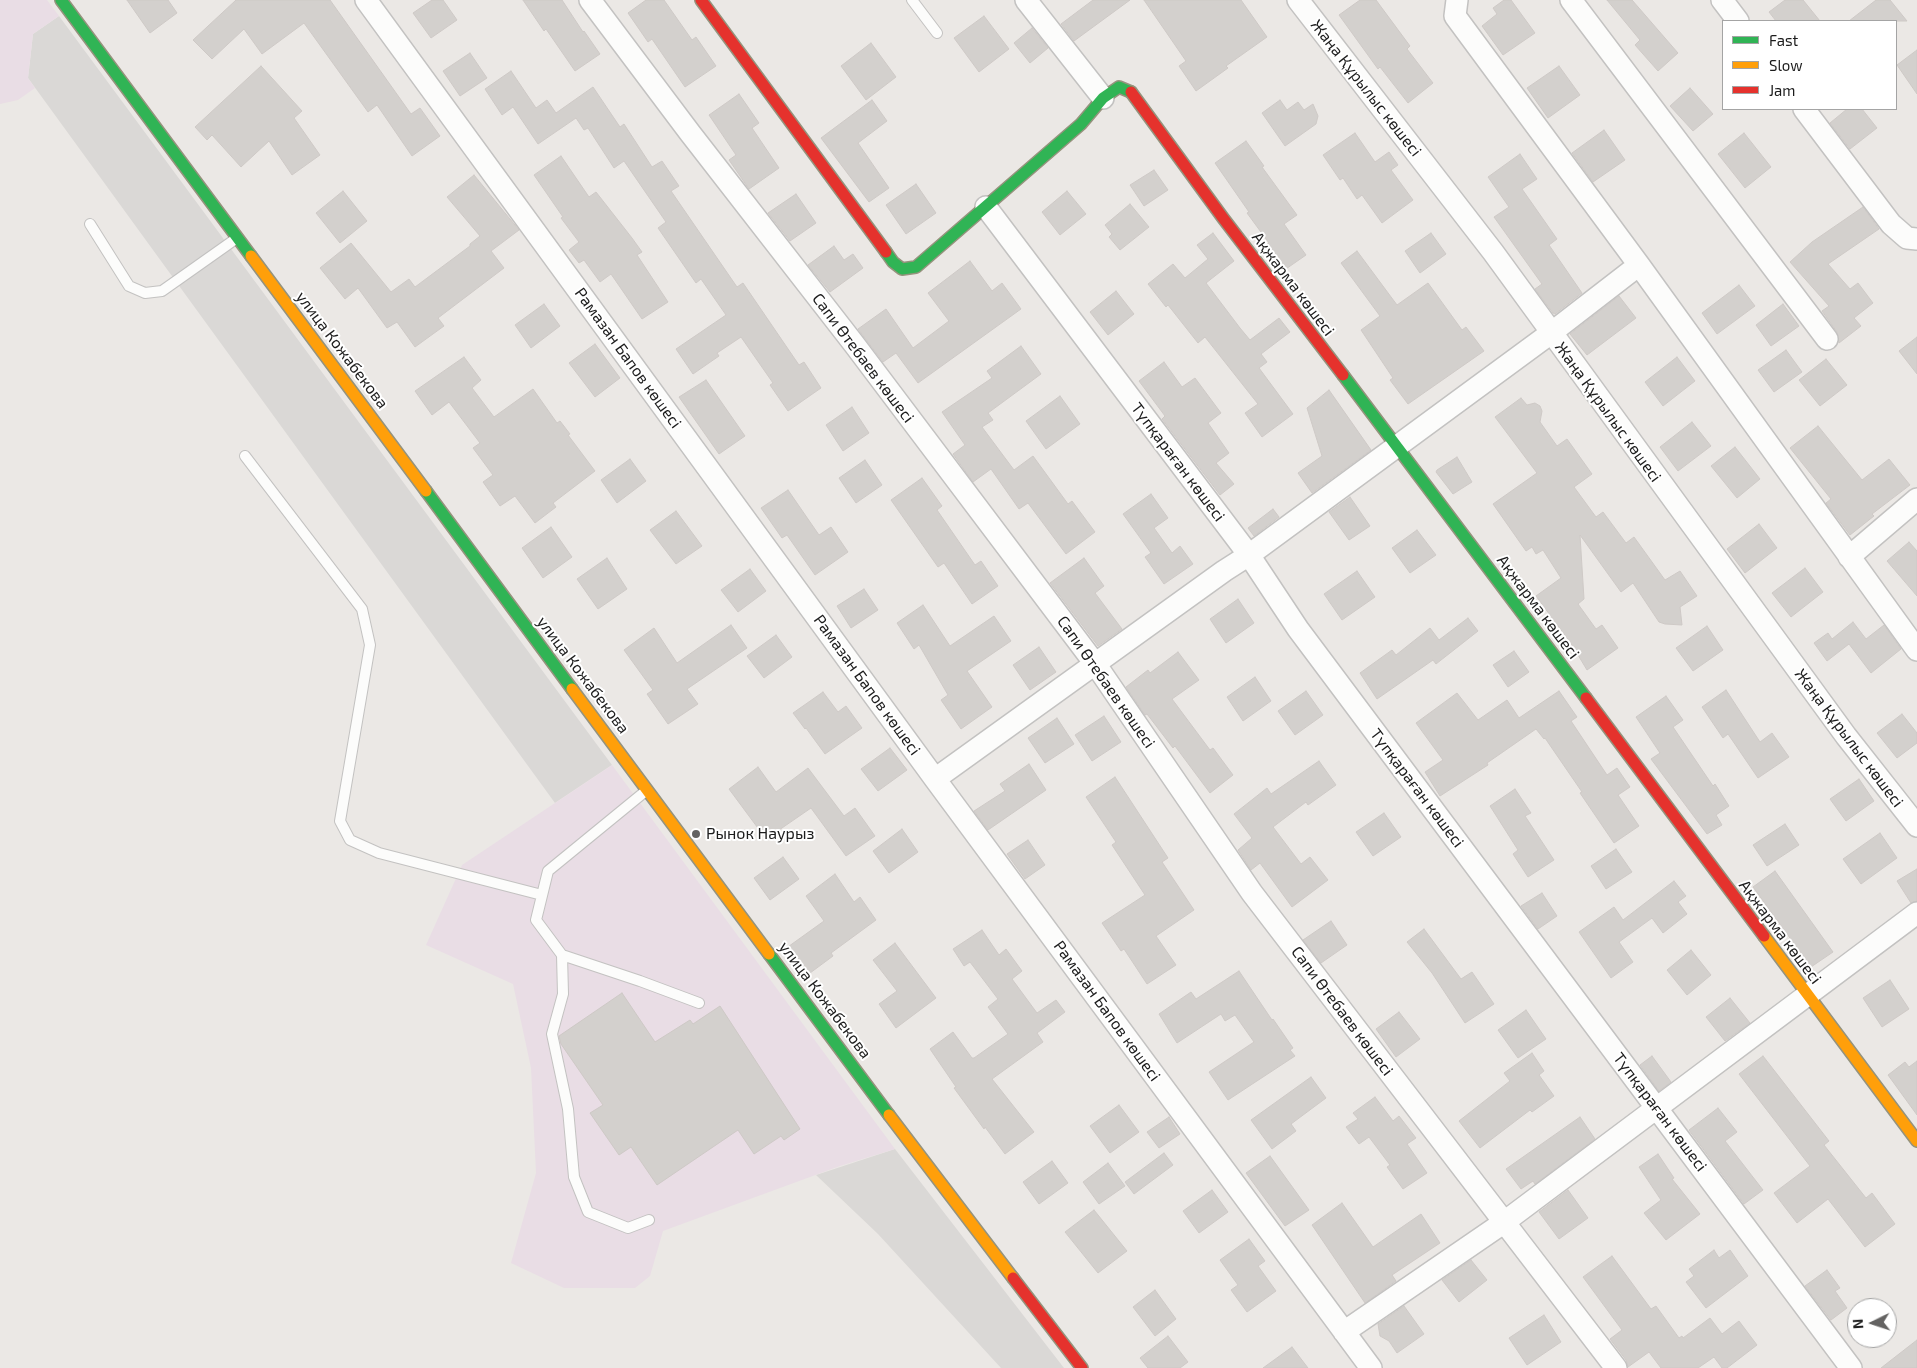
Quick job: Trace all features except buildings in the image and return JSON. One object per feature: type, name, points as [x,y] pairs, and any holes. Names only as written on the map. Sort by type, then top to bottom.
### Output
[{"type":"street","name":"улица Кожабекова","points":[[61,0],[906,1138],[1082,1368]]},
{"type":"street","name":"Рамазан Бапов көшесі","points":[[366,0],[935,779],[1371,1368]]},
{"type":"street","name":"Сапи Өтебаев көшесі","points":[[590,0],[1096,664],[1252,893],[1616,1368]]},
{"type":"street","points":[[701,0],[893,262],[902,269],[916,267],[1082,124],[1103,98],[1026,0]]},
{"type":"street","name":"Жаңа Құрылыс көшесі","points":[[1298,0],[1493,252],[1846,736],[1917,826]]},
{"type":"street","points":[[1457,0],[1455,16],[1639,265],[1917,650]]},
{"type":"street","points":[[1571,0],[1828,339]]},
{"type":"street","points":[[1722,0],[1737,20]]},
{"type":"street","name":"Ақжарма көшесі","points":[[1103,98],[1119,87],[1133,92],[1223,218],[1397,446],[1917,1141]]},
{"type":"street","points":[[1805,110],[1891,224],[1908,238],[1917,239]]},
{"type":"street","name":"Түпқараған көшесі","points":[[986,207],[1249,555],[1298,629],[1851,1368]]},
{"type":"street","points":[[935,779],[1249,555],[1551,333],[1639,265]]},
{"type":"street","points":[[1849,558],[1917,499]]},
{"type":"street","points":[[1344,1332],[1503,1223],[1917,913]]},
{"type":"lane","points":[[912,0],[936,33]]},
{"type":"lane","points":[[90,224],[129,286],[145,293],[162,291],[238,238]]},
{"type":"lane","points":[[245,456],[362,609],[370,644],[340,820],[350,840],[380,852],[542,895]]},
{"type":"lane","points":[[648,789],[548,871],[536,920],[562,955],[699,1003]]},
{"type":"lane","points":[[562,955],[562,994],[552,1034],[568,1109],[574,1177],[588,1212],[628,1228],[649,1220]]},
{"type":"shaded area","points":[[0,0],[47,0],[59,16],[33,34],[28,78],[35,88],[18,100],[0,104]]},
{"type":"shaded area","points":[[59,16],[612,765],[555,803],[28,78],[33,34]]},
{"type":"shaded area","points":[[612,765],[895,1149],[840,1166],[663,1231],[650,1276],[635,1288],[564,1288],[511,1263],[536,1173],[531,1068],[513,984],[426,945],[462,865]]},
{"type":"shaded area","points":[[895,1149],[1064,1368],[1001,1368],[878,1234],[816,1175]]},
{"type":"traffic: fast","points":[[61,0],[251,256]]},
{"type":"traffic: fast","points":[[886,252],[893,262],[902,269],[916,267],[1081,124],[1103,98],[1119,87],[1131,92]]},
{"type":"traffic: fast","points":[[1343,375],[1586,698]]},
{"type":"traffic: fast","points":[[426,491],[572,689]]},
{"type":"traffic: fast","points":[[769,954],[889,1115]]},
{"type":"traffic: slow","points":[[251,256],[426,491]]},
{"type":"traffic: slow","points":[[572,689],[769,954]]},
{"type":"traffic: slow","points":[[1764,936],[1917,1141]]},
{"type":"traffic: slow","points":[[889,1115],[1013,1278]]},
{"type":"traffic: jam","points":[[701,0],[886,252]]},
{"type":"traffic: jam","points":[[1131,92],[1223,218],[1343,375]]},
{"type":"traffic: jam","points":[[1586,698],[1764,936]]},
{"type":"traffic: jam","points":[[1013,1278],[1082,1368]]},
{"type":"place","name":"Рынок Наурыз","points":[[696,834]]}]
